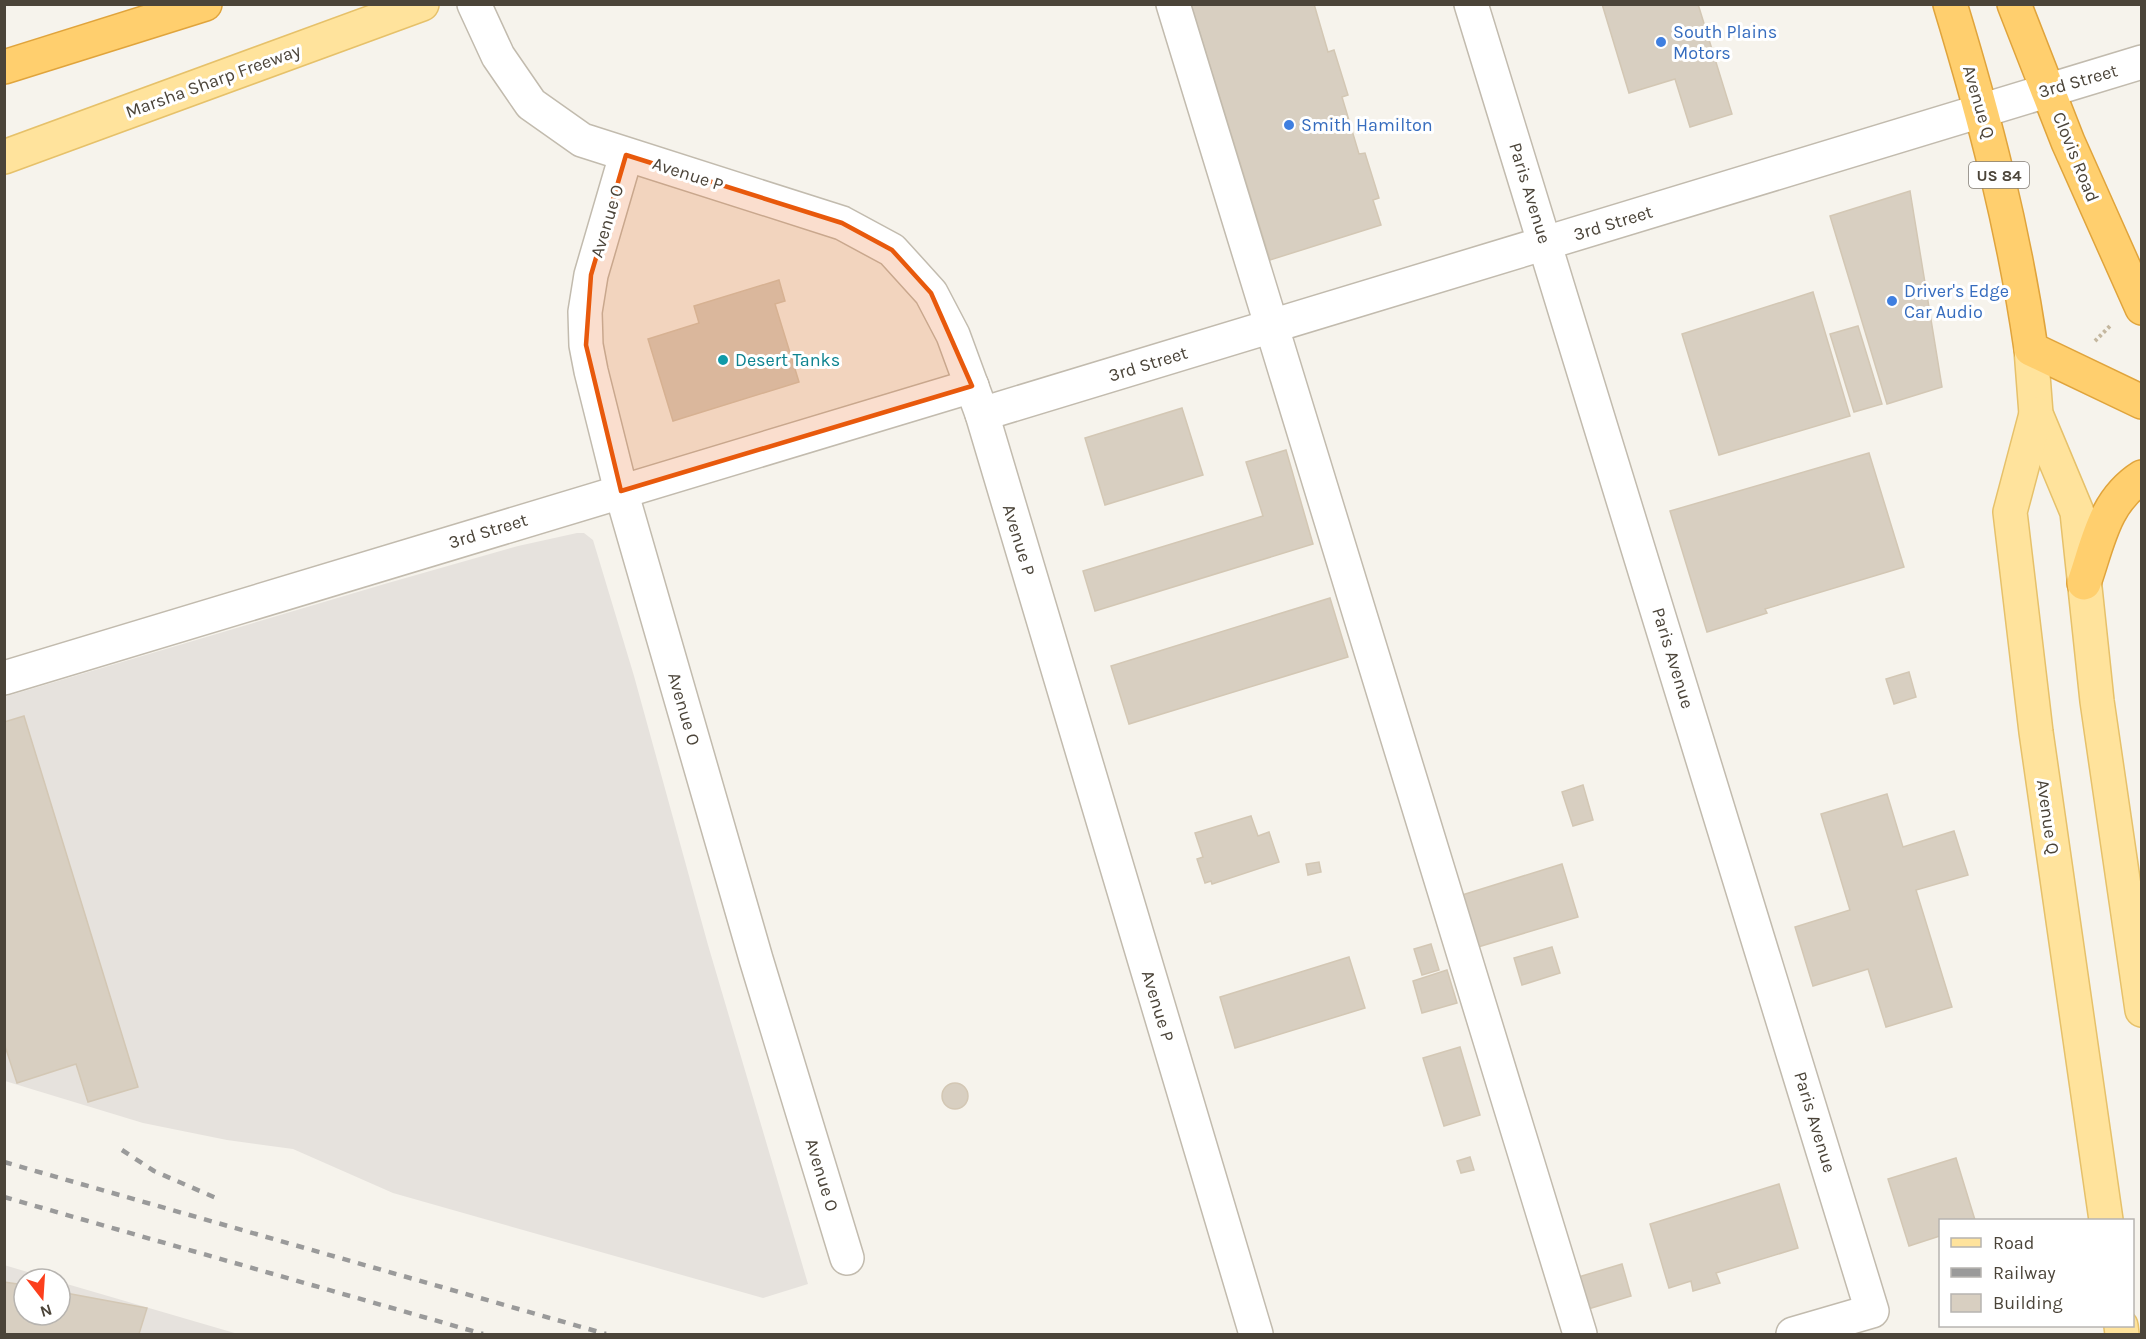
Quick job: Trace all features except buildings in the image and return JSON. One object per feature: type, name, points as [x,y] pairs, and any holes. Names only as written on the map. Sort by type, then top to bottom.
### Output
[{"type":"highway","points":[[4,67],[205,4]]},
{"type":"highway","name":"Avenue Q","points":[[1950,4],[1982,109],[2019,266],[2031,349]]},
{"type":"highway","name":"Clovis Road","points":[[2014,4],[2049,90],[2129,314]]},
{"type":"highway","points":[[2031,349],[2142,402]]},
{"type":"highway","points":[[2084,583],[2109,508],[2127,487],[2142,477]]},
{"type":"main road","name":"Marsha Sharp Freeway","points":[[4,156],[422,4]]},
{"type":"main road","name":"Avenue Q","points":[[2031,349],[2036,414],[2076,512],[2097,701],[2142,1010]]},
{"type":"main road","name":"Avenue Q","points":[[2036,414],[2010,512],[2036,732],[2106,1219]]},
{"type":"street","name":"Avenue P","points":[[474,4],[498,56],[531,104],[582,140],[842,223],[892,250],[931,292],[953,334],[977,400],[1256,1335]]},
{"type":"street","points":[[1173,4],[1580,1335]]},
{"type":"street","name":"Paris Avenue","points":[[1471,4],[1872,1311],[1793,1335]]},
{"type":"street","name":"3rd Street","points":[[4,678],[621,491],[1271,327],[2142,62]]},
{"type":"street","name":"Avenue O","points":[[627,155],[591,275],[585,312],[591,371],[621,491],[756,959],[847,1258]]},
{"type":"path","points":[[2090,346],[2129,314]]},
{"type":"highlighted area","points":[[626,155],[842,223],[892,250],[931,293],[972,386],[621,491],[586,345],[591,275]]},
{"type":"shaded area","points":[[584,533],[593,540],[634,676],[708,945],[808,1284],[763,1298],[393,1193],[293,1149],[227,1140],[143,1123],[5,1081],[4,697],[388,583],[518,546]]},
{"type":"shaded area","points":[[4,1265],[12,1267],[12,1327],[72,1327],[72,1286],[238,1334],[5,1334]]},
{"type":"railway","points":[[122,1150],[154,1171],[216,1198]]},
{"type":"railway","points":[[4,1162],[606,1334]]},
{"type":"railway","points":[[4,1197],[483,1334]]},
{"type":"place","name":"South Plains Motors","points":[[1661,42]]},
{"type":"place","name":"Smith Hamilton","points":[[1289,125]]},
{"type":"place","name":"Driver's Edge Car Audio","points":[[1892,301]]},
{"type":"place","name":"Desert Tanks","points":[[723,360]]}]
